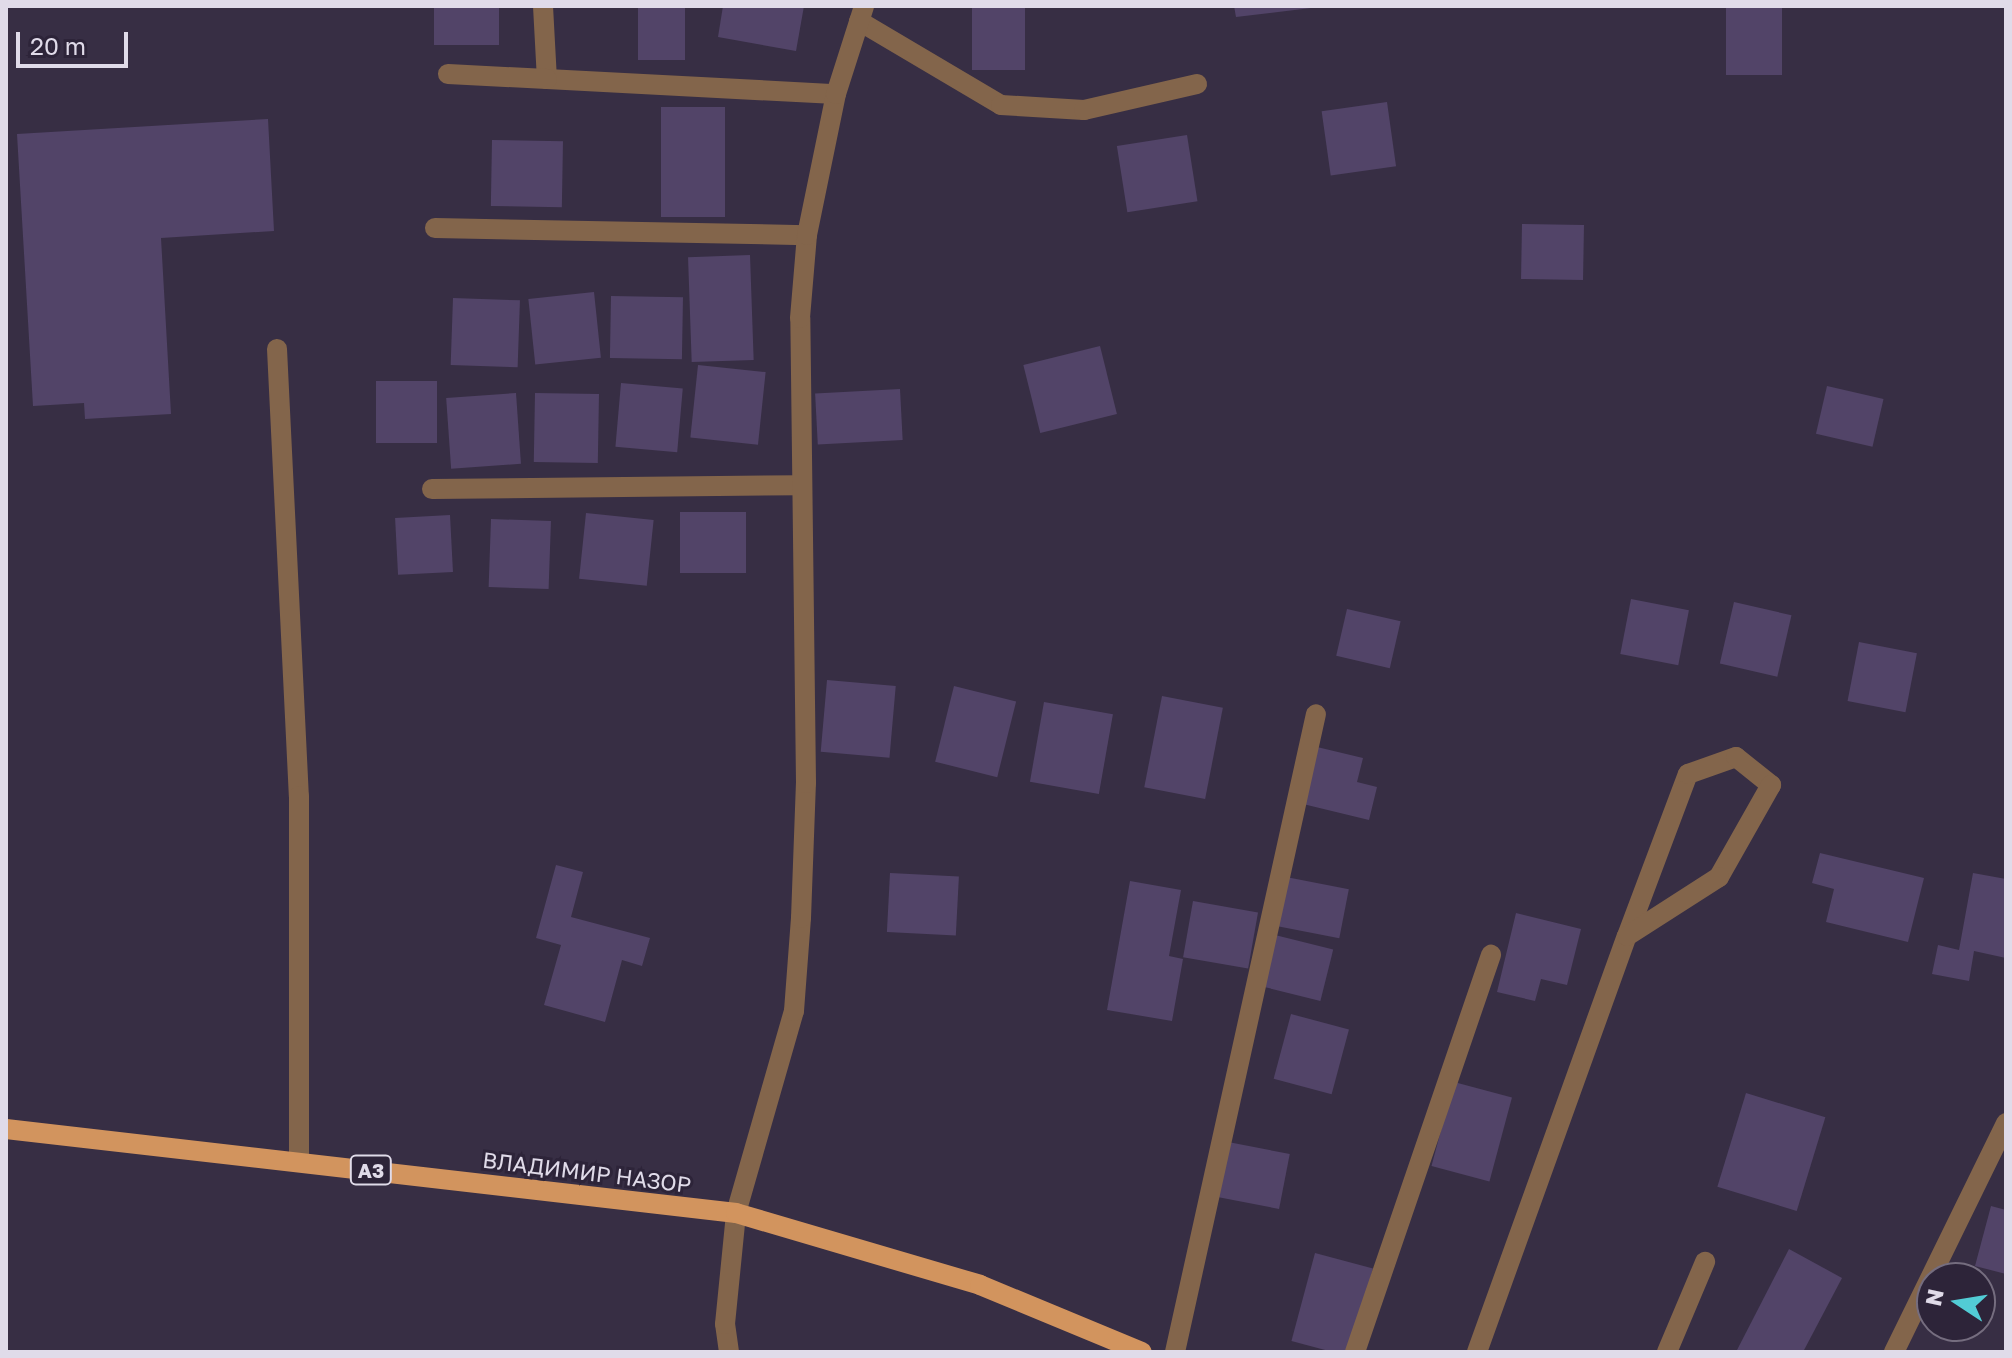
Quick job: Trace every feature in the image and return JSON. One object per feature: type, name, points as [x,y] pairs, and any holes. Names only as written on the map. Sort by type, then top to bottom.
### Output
[{"type":"main road","name":"ВЛАДИМИР НАЗОР","points":[[6,1129],[736,1213],[980,1285],[1142,1352]]},
{"type":"street","points":[[543,6],[547,79]]},
{"type":"street","points":[[729,1352],[725,1324],[736,1213],[794,1011],[806,783],[799,485],[800,318],[807,235],[836,94],[862,13],[1001,105],[1084,110],[1197,84]]},
{"type":"street","points":[[448,74],[836,94]]},
{"type":"street","points":[[435,228],[807,235]]},
{"type":"street","points":[[277,349],[299,796],[299,1162]]},
{"type":"street","points":[[432,489],[799,485]]},
{"type":"street","points":[[1175,1352],[1316,714]]},
{"type":"street","points":[[1477,1352],[1627,936],[1688,774],[1736,757],[1771,785],[1719,877],[1627,936]]},
{"type":"street","points":[[1355,1352],[1491,955]]},
{"type":"street","points":[[1894,1352],[2006,1123]]},
{"type":"street","points":[[1667,1352],[1705,1262]]},
{"type":"building","points":[[434,6],[499,6],[499,45],[434,45]]},
{"type":"building","points":[[638,6],[685,6],[685,60],[638,60]]},
{"type":"building","points":[[723,6],[804,6],[796,51],[718,37]]},
{"type":"building","points":[[972,6],[1025,6],[1025,70],[972,70]]},
{"type":"building","points":[[1234,6],[1311,6],[1311,8],[1236,17]]},
{"type":"building","points":[[1726,6],[1782,6],[1782,75],[1726,75]]},
{"type":"building","points":[[1387,102],[1396,166],[1331,176],[1322,111]]},
{"type":"building","points":[[661,107],[725,107],[725,217],[661,217]]},
{"type":"building","points":[[268,119],[274,231],[161,238],[171,414],[85,419],[84,403],[33,406],[17,134]]},
{"type":"building","points":[[1187,135],[1197,201],[1127,212],[1117,146]]},
{"type":"building","points":[[492,140],[563,141],[562,207],[491,206]]},
{"type":"building","points":[[1522,224],[1584,225],[1583,280],[1521,279]]},
{"type":"building","points":[[750,255],[754,360],[692,362],[688,257]]},
{"type":"building","points":[[594,292],[601,358],[535,365],[528,299]]},
{"type":"building","points":[[611,296],[683,297],[682,359],[610,358]]},
{"type":"building","points":[[453,298],[520,300],[518,367],[451,365]]},
{"type":"building","points":[[1100,346],[1117,414],[1040,433],[1023,365]]},
{"type":"building","points":[[698,365],[766,372],[758,445],[690,438]]},
{"type":"building","points":[[376,381],[437,381],[437,443],[376,443]]},
{"type":"building","points":[[621,383],[683,388],[677,452],[615,447]]},
{"type":"building","points":[[1827,386],[1884,399],[1872,447],[1816,434]]},
{"type":"building","points":[[900,389],[903,440],[818,444],[815,393]]},
{"type":"building","points":[[516,393],[521,464],[451,469],[446,398]]},
{"type":"building","points":[[535,393],[599,394],[598,463],[534,462]]},
{"type":"building","points":[[680,512],[746,512],[746,573],[680,573]]},
{"type":"building","points":[[586,513],[654,520],[647,586],[579,579]]},
{"type":"building","points":[[450,515],[453,572],[398,575],[395,518]]},
{"type":"building","points":[[491,519],[551,521],[549,589],[489,587]]},
{"type":"building","points":[[1631,599],[1689,610],[1678,665],[1620,654]]},
{"type":"building","points":[[1734,602],[1791,615],[1777,677],[1720,663]]},
{"type":"building","points":[[1347,609],[1401,621],[1390,668],[1336,656]]},
{"type":"building","points":[[1859,642],[1917,653],[1905,712],[1848,701]]},
{"type":"building","points":[[827,680],[896,686],[889,758],[821,752]]},
{"type":"building","points":[[954,686],[1016,701],[997,777],[935,762]]},
{"type":"building","points":[[1162,696],[1223,708],[1205,799],[1144,787]]},
{"type":"building","points":[[1044,702],[1113,714],[1099,794],[1030,782]]},
{"type":"building","points":[[1317,747],[1363,758],[1357,782],[1377,787],[1369,820],[1303,804]]},
{"type":"building","points":[[1820,853],[1924,878],[1908,942],[1826,922],[1834,889],[1812,883]]},
{"type":"building","points":[[556,865],[583,872],[571,917],[650,938],[642,966],[622,960],[605,1022],[544,1005],[561,945],[536,938]]},
{"type":"building","points":[[890,873],[959,877],[956,936],[887,932]]},
{"type":"building","points":[[1973,873],[2006,879],[2006,958],[1974,951],[1969,981],[1932,974],[1938,945],[1959,950]]},
{"type":"building","points":[[1286,877],[1349,889],[1339,938],[1276,926]]},
{"type":"building","points":[[1130,881],[1181,890],[1169,956],[1183,959],[1172,1021],[1107,1010]]},
{"type":"building","points":[[1193,901],[1258,912],[1248,969],[1183,957]]},
{"type":"building","points":[[1516,913],[1581,929],[1567,985],[1541,979],[1535,1001],[1497,992]]},
{"type":"building","points":[[1275,935],[1333,950],[1320,1001],[1262,986]]},
{"type":"building","points":[[1291,1014],[1349,1030],[1332,1094],[1274,1079]]},
{"type":"building","points":[[1454,1082],[1512,1098],[1489,1182],[1431,1166]]},
{"type":"building","points":[[1746,1093],[1825,1117],[1797,1211],[1717,1187]]},
{"type":"building","points":[[1223,1141],[1290,1154],[1279,1209],[1212,1196]]},
{"type":"building","points":[[1991,1206],[2006,1210],[2006,1274],[1996,1271],[1996,1262],[1976,1262]]},
{"type":"building","points":[[1789,1249],[1842,1278],[1803,1352],[1736,1352]]},
{"type":"building","points":[[1315,1253],[1373,1269],[1351,1352],[1333,1352],[1291,1341]]}]
